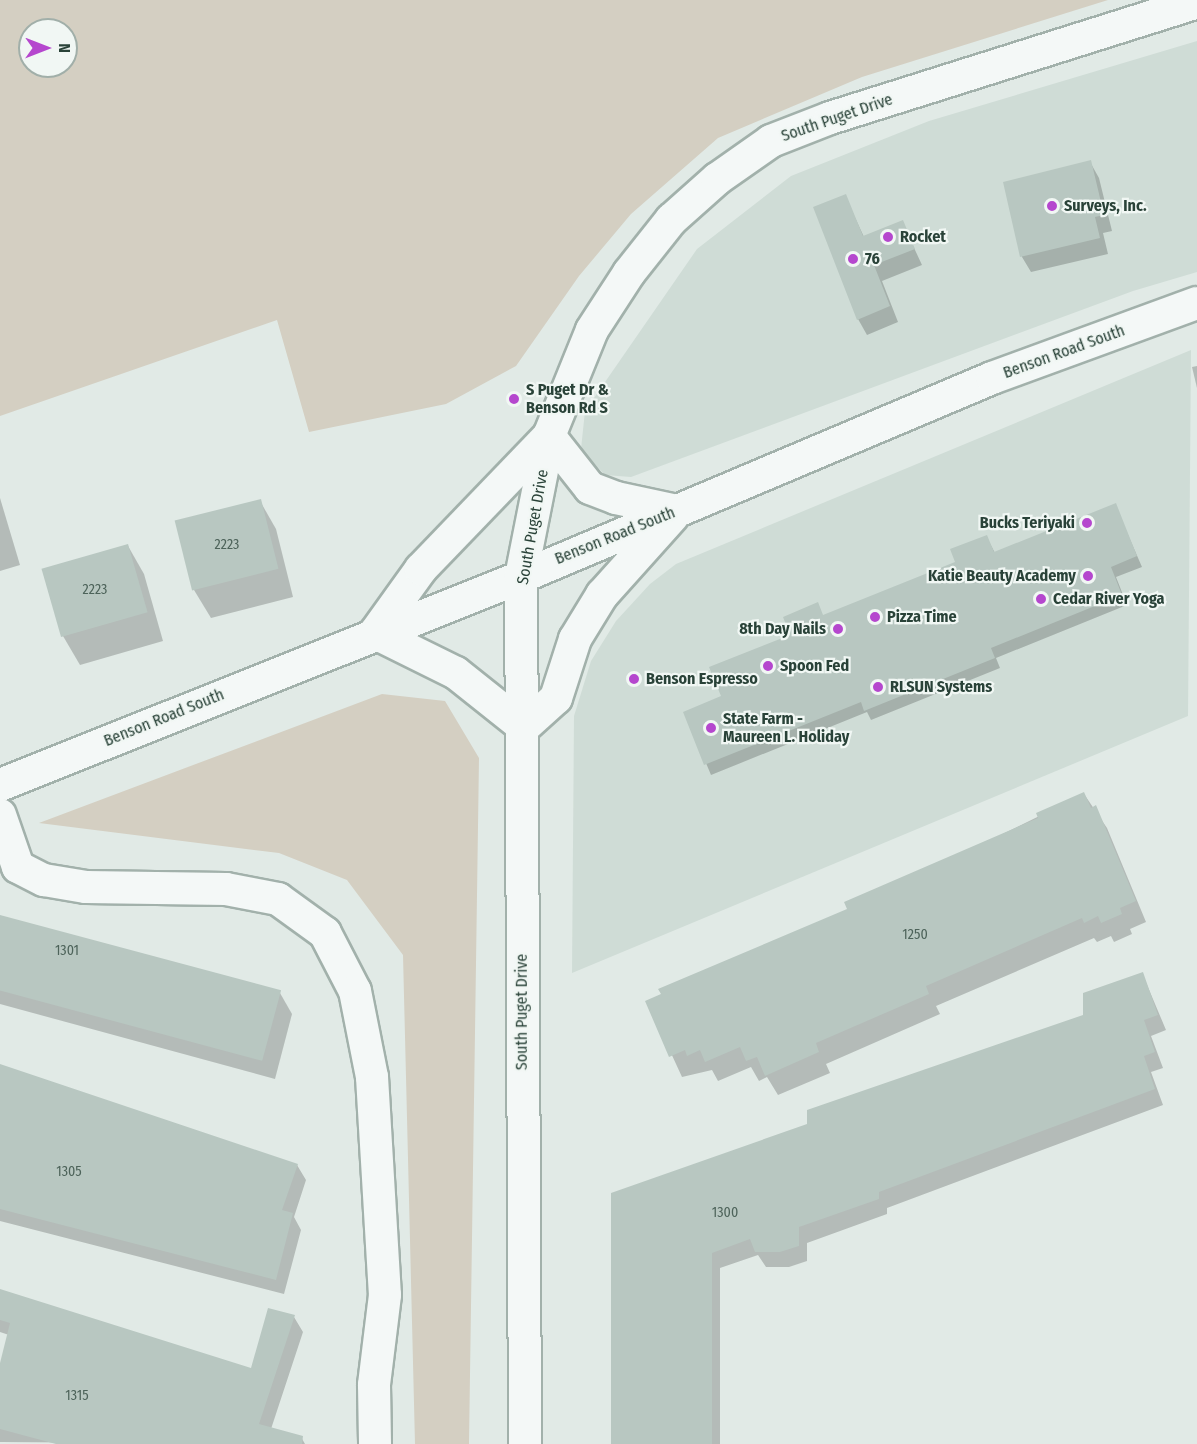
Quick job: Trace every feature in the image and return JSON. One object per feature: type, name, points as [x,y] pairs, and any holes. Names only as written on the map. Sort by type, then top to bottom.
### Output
[{"type":"street","name":"South Puget Drive","points":[[525,1444],[520,1160],[524,727],[520,577],[549,436],[592,330],[628,273],[671,220],[717,179],[771,141],[830,118],[1197,2]]},
{"type":"street","name":"Benson Road South","points":[[0,785],[375,633],[520,577],[992,378],[1197,303]]},
{"type":"street","points":[[549,436],[590,488],[616,498],[677,512],[602,595],[575,639],[556,698],[524,727],[456,673],[375,633],[421,569],[549,436]]},
{"type":"street","points":[[0,814],[18,867],[44,880],[86,887],[226,889],[278,899],[325,933],[355,991],[372,1077],[385,1295],[374,1385],[375,1444]]},
{"type":"shaded area","points":[[0,0],[1108,0],[862,77],[718,138],[631,214],[579,276],[516,366],[446,404],[309,432],[277,320],[0,416]]},
{"type":"shaded area","points":[[1197,41],[1197,272],[1133,291],[631,477],[605,475],[581,449],[585,411],[697,249],[791,176],[929,121]]},
{"type":"shaded area","points":[[1191,350],[1188,716],[572,973],[574,716],[591,661],[616,621],[650,584],[676,564]]},
{"type":"shaded area","points":[[382,694],[445,701],[479,758],[469,1444],[415,1444],[403,955],[347,880],[279,853],[39,823]]},
{"type":"building","points":[[1091,160],[1104,215],[1095,217],[1100,238],[1020,257],[1003,182]]},
{"type":"building","points":[[846,194],[863,236],[903,220],[915,249],[874,265],[890,306],[857,320],[813,207]]},
{"type":"building","points":[[261,499],[278,569],[192,590],[175,521]]},
{"type":"building","points":[[1116,503],[1137,556],[1111,567],[1122,595],[991,648],[995,658],[864,711],[861,702],[704,765],[683,712],[721,696],[709,667],[790,635],[783,617],[818,602],[823,615],[955,562],[950,549],[987,535],[994,552]]},
{"type":"building","points":[[128,544],[148,612],[61,637],[41,569]]},
{"type":"building","points":[[1084,792],[1091,808],[1096,805],[1136,901],[1120,908],[1122,914],[1101,923],[1098,916],[1084,923],[1082,918],[926,986],[929,994],[816,1043],[819,1052],[765,1076],[757,1057],[746,1061],[740,1047],[705,1062],[700,1050],[687,1056],[685,1050],[669,1057],[645,1001],[661,994],[658,989],[847,909],[844,902],[1038,818],[1036,813]]},
{"type":"building","points":[[0,915],[281,990],[262,1061],[0,991]]},
{"type":"building","points":[[1143,972],[1158,1015],[1144,1020],[1155,1052],[1144,1056],[1155,1089],[879,1192],[879,1199],[799,1227],[799,1246],[780,1252],[755,1252],[750,1239],[712,1253],[712,1444],[611,1444],[611,1193],[807,1124],[807,1110],[1083,1015],[1083,993]]},
{"type":"building","points":[[0,1064],[298,1164],[282,1210],[293,1213],[276,1280],[0,1209]]},
{"type":"building","points":[[0,1289],[251,1368],[268,1308],[295,1315],[259,1424],[303,1436],[302,1444],[56,1444],[0,1429],[0,1363],[10,1323],[0,1320]]},
{"type":"place","name":"Surveys, Inc.","points":[[1052,206]]},
{"type":"place","name":"Rocket","points":[[888,237]]},
{"type":"place","name":"76","points":[[853,259]]},
{"type":"place","name":"S Puget Dr & Benson Rd S","points":[[514,399]]},
{"type":"place","name":"Bucks Teriyaki","points":[[1087,523]]},
{"type":"place","name":"Katie Beauty Academy","points":[[1088,576]]},
{"type":"place","name":"Cedar River Yoga","points":[[1041,599]]},
{"type":"place","name":"Pizza Time","points":[[875,617]]},
{"type":"place","name":"8th Day Nails","points":[[838,629]]},
{"type":"place","name":"Spoon Fed","points":[[768,666]]},
{"type":"place","name":"Benson Espresso","points":[[634,679]]},
{"type":"place","name":"RLSUN Systems","points":[[878,687]]},
{"type":"place","name":"State Farm - Maureen L. Holiday","points":[[711,728]]}]
